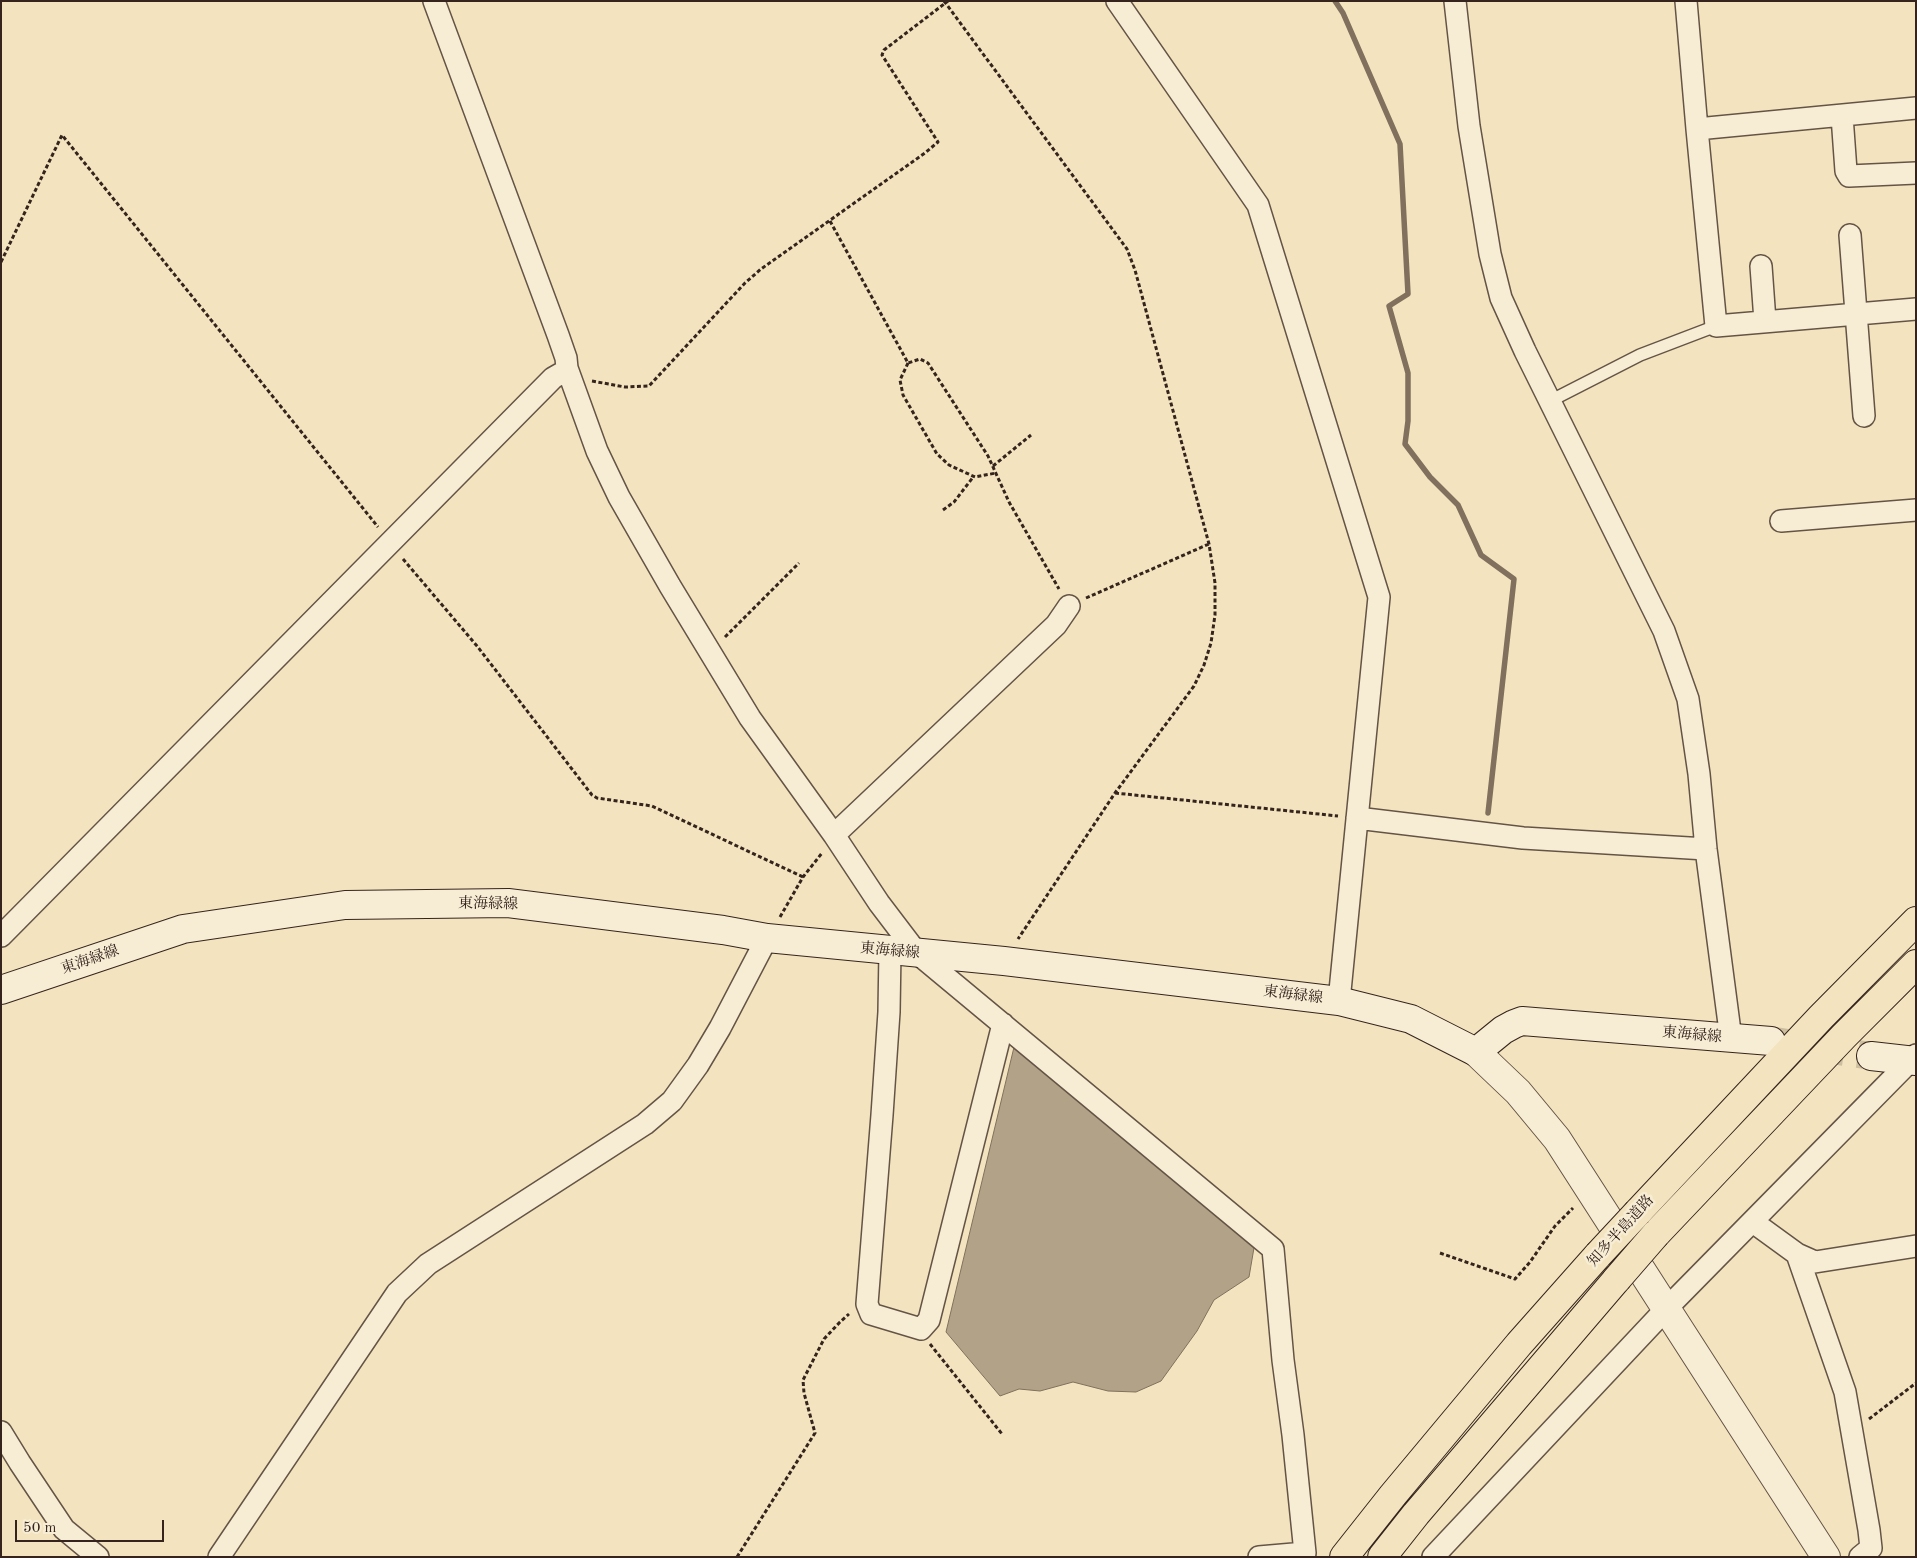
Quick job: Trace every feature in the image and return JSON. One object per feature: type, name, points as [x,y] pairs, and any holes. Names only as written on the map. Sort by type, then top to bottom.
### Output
[{"type":"highway","name":"知多半島道路","points":[[1344,1557],[1519,1344],[1598,1255],[1821,1017],[1916,921]]},
{"type":"highway","name":"知多半島道路","points":[[1382,1557],[1422,1506],[1656,1234],[1830,1050],[1916,964]]},
{"type":"main road","name":"東海緑線","points":[[1,990],[183,929],[345,905],[508,903],[723,930],[767,938],[1004,961],[1339,1001],[1412,1019],[1476,1052],[1503,1030],[1522,1021],[1771,1041]]},
{"type":"main road","points":[[1476,1052],[1518,1092],[1557,1139],[1826,1557]]},
{"type":"main road","points":[[1872,1056],[1914,1058]]},
{"type":"street","points":[[434,1],[558,335],[568,370],[597,450],[619,498],[750,718],[917,953],[1273,1249],[1283,1360],[1305,1554],[1259,1557]]},
{"type":"street","points":[[1117,1],[1258,205],[1379,597],[1339,1001]]},
{"type":"street","points":[[1455,1],[1469,126],[1492,263],[1501,298],[1550,402],[1664,631],[1688,699],[1700,774],[1706,849],[1731,1039]]},
{"type":"street","points":[[1686,1],[1696,129],[1716,326],[1916,309]]},
{"type":"street","points":[[1696,129],[1916,108]]},
{"type":"street","points":[[1842,116],[1846,171],[1849,176],[1916,173]]},
{"type":"street","points":[[1850,235],[1864,416]]},
{"type":"street","points":[[1761,266],[1765,321]]},
{"type":"street","points":[[1,936],[553,378],[568,370]]},
{"type":"street","points":[[1781,521],[1916,510]]},
{"type":"street","points":[[836,837],[1056,625],[1069,606]]},
{"type":"street","points":[[1357,818],[1522,838],[1706,849]]},
{"type":"street","points":[[219,1557],[397,1293],[428,1264],[644,1124],[672,1101],[698,1065],[720,1028],[767,938]]},
{"type":"street","points":[[890,951],[889,1012],[867,1304],[872,1314],[921,1329],[929,1320],[1003,1024]]},
{"type":"street","points":[[1433,1557],[1667,1308],[1914,1058]]},
{"type":"street","points":[[1753,1222],[1797,1254],[1815,1262],[1916,1246]]},
{"type":"street","points":[[1797,1254],[1845,1392],[1871,1548],[1860,1557]]},
{"type":"street","points":[[1,1432],[64,1529],[98,1557]]},
{"type":"lane","points":[[1550,402],[1640,355],[1716,326]]},
{"type":"path","points":[[568,370],[591,381],[616,386],[649,386],[745,283],[761,269],[938,142],[882,54],[884,50],[946,2],[1116,232],[1127,250],[1135,270],[1209,544],[1215,583],[1215,615],[1211,642],[1204,665],[1183,702],[1114,793],[1004,961]]},
{"type":"path","points":[[1,262],[62,135],[390,543],[477,646],[592,795],[597,798],[652,806],[804,877]]},
{"type":"path","points":[[830,221],[908,363]]},
{"type":"path","points":[[996,473],[974,476],[950,465],[937,454],[903,395],[900,380],[908,363],[920,359],[928,363],[988,456],[996,473],[1009,502],[1069,606],[1209,544]]},
{"type":"path","points":[[993,467],[1031,434]]},
{"type":"path","points":[[943,510],[954,502],[974,476]]},
{"type":"path","points":[[710,651],[799,563]]},
{"type":"path","points":[[1114,793],[1357,818]]},
{"type":"path","points":[[767,938],[804,877],[836,837]]},
{"type":"path","points":[[1440,1253],[1516,1280],[1555,1226],[1591,1191]]},
{"type":"path","points":[[738,1557],[815,1433],[804,1393],[803,1380],[812,1360],[824,1339],[840,1322],[867,1304]]},
{"type":"path","points":[[921,1329],[926,1339],[1002,1434]]},
{"type":"path","points":[[1851,1428],[1860,1426],[1916,1383]]},
{"type":"shaded area","points":[[1015,1043],[1255,1242],[1249,1277],[1214,1300],[1197,1331],[1161,1381],[1136,1392],[1108,1391],[1073,1382],[1040,1391],[1019,1389],[1000,1396],[946,1332]]},
{"type":"waterway","points":[[1335,1],[1343,13],[1400,144],[1408,294],[1389,306],[1408,373],[1408,421],[1405,444],[1430,477],[1458,505],[1481,555],[1514,579],[1488,813]]},
{"type":"tunnel","points":[[1775,1041],[1871,1056]]}]
